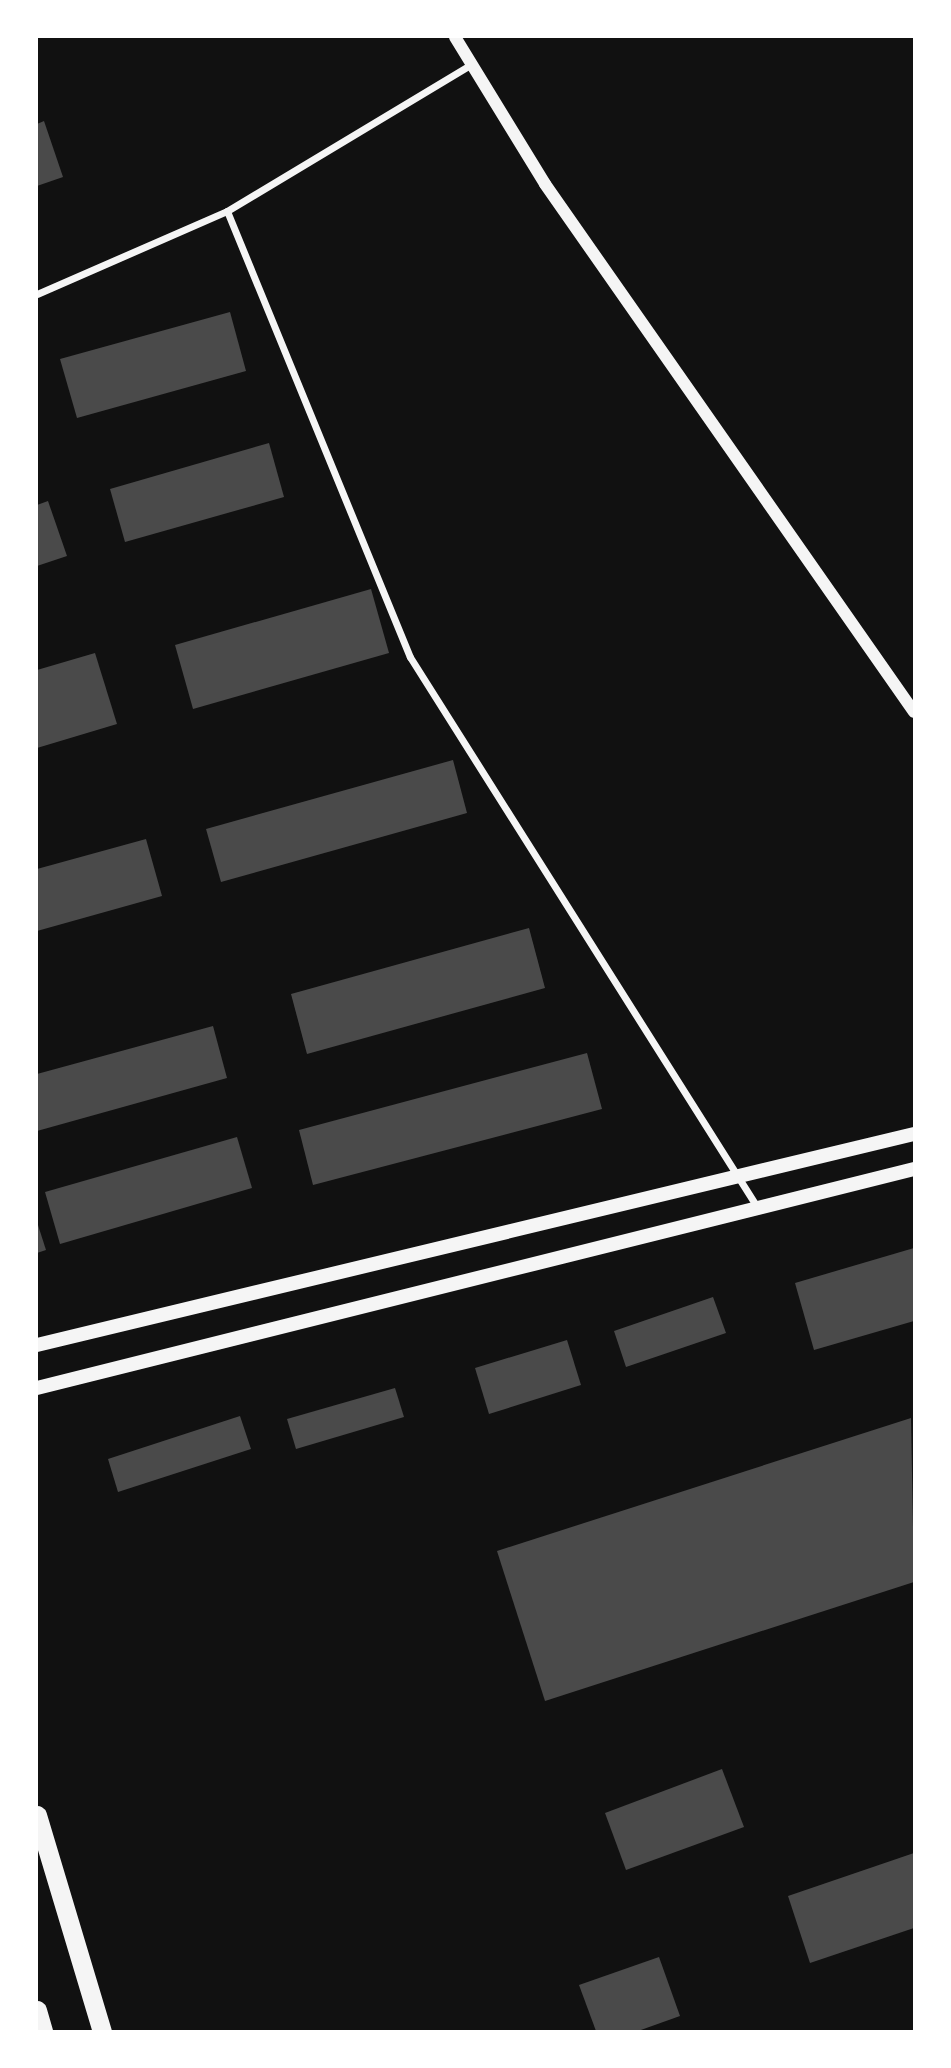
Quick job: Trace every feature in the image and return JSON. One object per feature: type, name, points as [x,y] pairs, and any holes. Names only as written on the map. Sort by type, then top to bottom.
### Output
[{"type":"highway","points":[[37,1815],[102,2031]]},
{"type":"highway","points":[[37,2010],[43,2031]]},
{"type":"main road","points":[[37,1345],[914,1133]]},
{"type":"main road","points":[[37,1388],[914,1169]]},
{"type":"street","points":[[455,37],[545,184],[914,712]]},
{"type":"street","points":[[37,294],[227,211],[473,64]]},
{"type":"street","points":[[227,211],[410,657],[757,1207]]},
{"type":"building","points":[[44,121],[63,177],[37,186],[37,124]]},
{"type":"building","points":[[230,312],[246,371],[77,418],[60,359]]},
{"type":"building","points":[[269,443],[284,497],[125,542],[110,489]]},
{"type":"building","points":[[48,501],[67,556],[37,566],[37,505]]},
{"type":"building","points":[[371,589],[389,653],[193,709],[175,645]]},
{"type":"building","points":[[95,653],[117,724],[37,748],[37,670]]},
{"type":"building","points":[[453,760],[467,813],[221,882],[206,829]]},
{"type":"building","points":[[146,839],[162,896],[37,931],[37,869]]},
{"type":"building","points":[[529,928],[545,988],[307,1054],[291,994]]},
{"type":"building","points":[[213,1026],[227,1078],[37,1131],[37,1074]]},
{"type":"building","points":[[587,1053],[602,1109],[313,1185],[299,1130]]},
{"type":"building","points":[[237,1137],[252,1188],[60,1244],[45,1192]]},
{"type":"building","points":[[37,1222],[46,1250],[37,1253]]},
{"type":"building","points":[[914,1248],[914,1321],[814,1350],[795,1283]]},
{"type":"building","points":[[713,1297],[726,1333],[626,1367],[614,1331]]},
{"type":"building","points":[[567,1340],[581,1385],[489,1414],[475,1368]]},
{"type":"building","points":[[395,1388],[404,1417],[296,1449],[287,1419]]},
{"type":"building","points":[[240,1416],[251,1449],[118,1492],[108,1459]]},
{"type":"building","points":[[911,1418],[914,1582],[545,1701],[497,1551]]},
{"type":"building","points":[[722,1769],[744,1827],[626,1870],[605,1813]]},
{"type":"building","points":[[914,1853],[914,1928],[810,1963],[788,1896]]},
{"type":"building","points":[[659,1957],[680,2016],[638,2031],[596,2031],[579,1985]]}]
